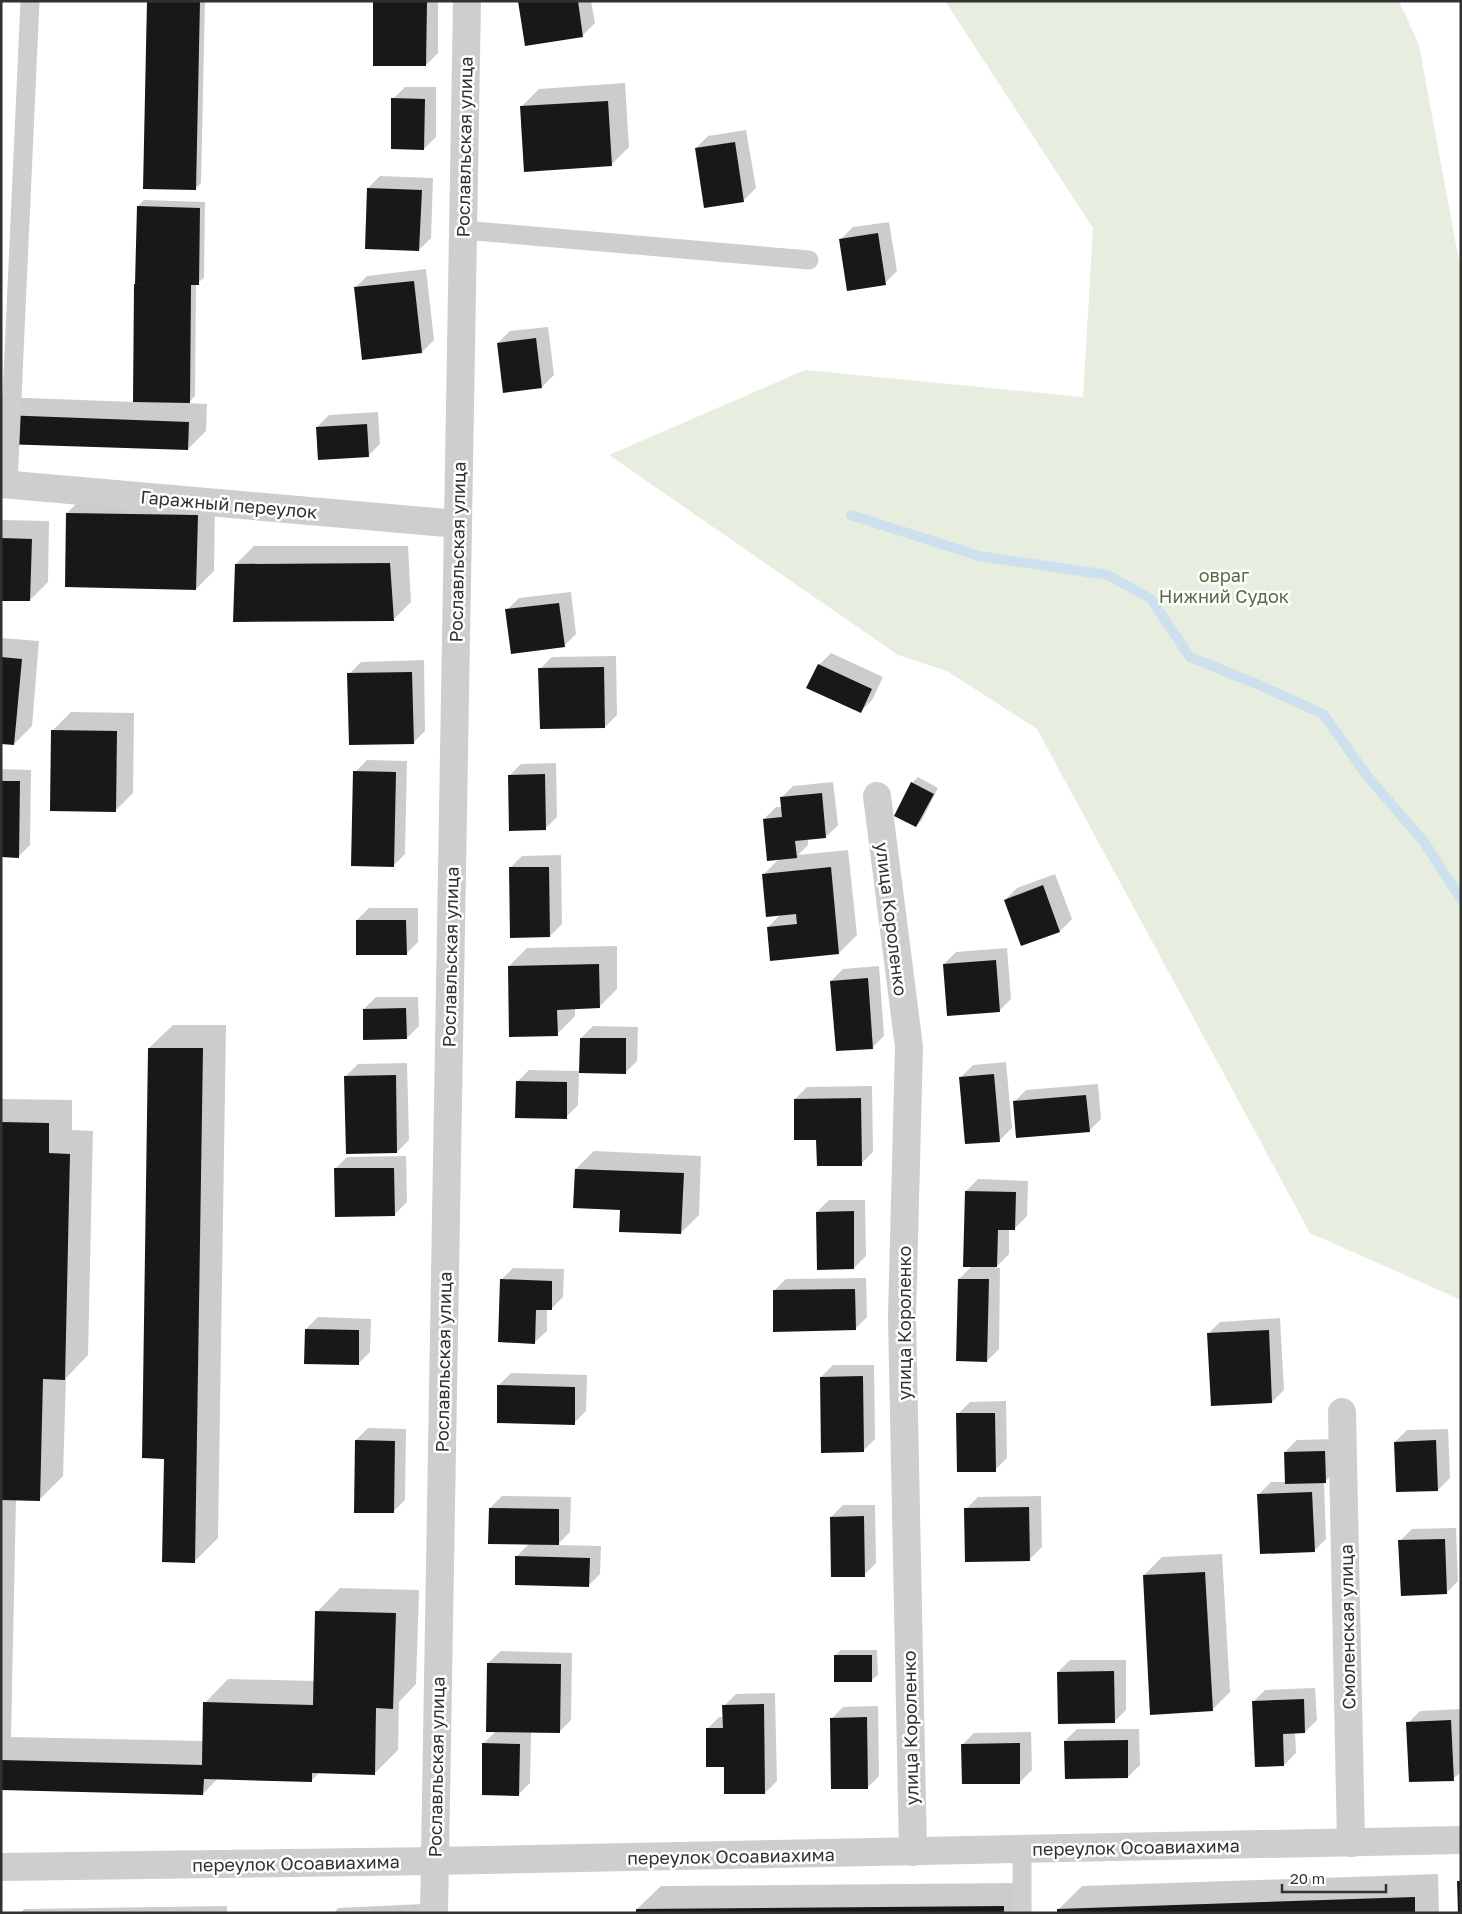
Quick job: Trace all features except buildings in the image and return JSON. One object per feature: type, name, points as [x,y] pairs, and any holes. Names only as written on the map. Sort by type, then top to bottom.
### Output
[{"type":"street","name":"Рославльская улица","points":[[434,1913],[467,1]]},
{"type":"street","name":"Гаражный переулок","points":[[5,485],[458,524]]},
{"type":"street","name":"улица Короленко","points":[[877,796],[908,1047],[902,1317],[913,1852]]},
{"type":"street","name":"Смоленская улица","points":[[1342,1412],[1351,1843]]},
{"type":"street","name":"переулок Осоавиахима","points":[[1,1867],[435,1861],[1461,1840]]},
{"type":"lane","points":[[5,485],[30,1]]},
{"type":"lane","points":[[463,230],[809,260]]},
{"type":"lane","points":[[1022,1850],[1022,1913]]},
{"type":"green space","name":"овраг Нижний Судок","points":[[945,1],[1399,1],[1419,45],[1461,272],[1461,1300],[1310,1233],[1037,729],[947,671],[898,655],[609,455],[805,370],[1083,397],[1093,228]]},
{"type":"waterway","points":[[851,515],[979,556],[1108,575],[1151,599],[1190,657],[1323,714],[1368,777],[1424,842],[1461,899]]}]
